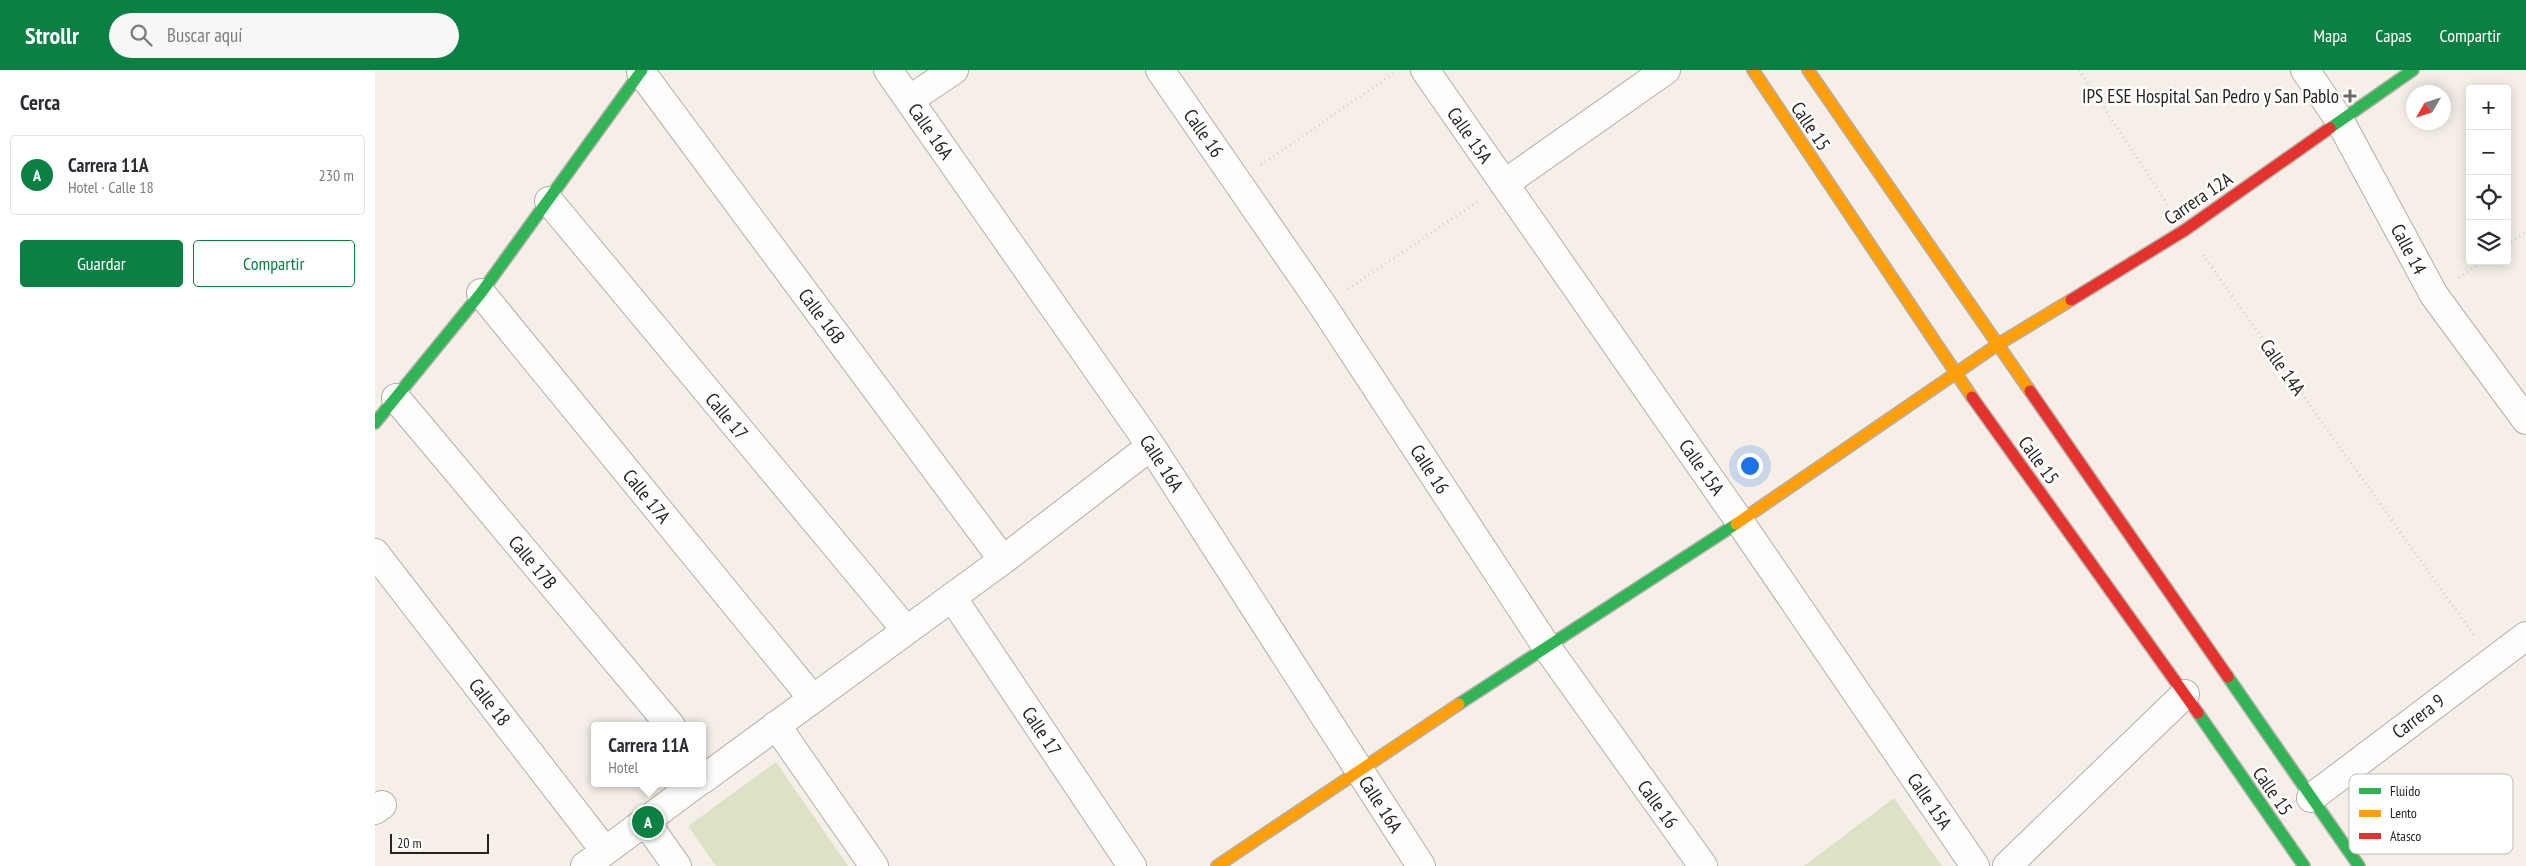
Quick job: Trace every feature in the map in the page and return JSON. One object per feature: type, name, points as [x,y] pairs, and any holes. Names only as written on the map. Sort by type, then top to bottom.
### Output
[{"type":"main road","name":"Calle 15","points":[[1753,70],[1956,375],[2185,694],[2304,866]]},
{"type":"main road","name":"Calle 15","points":[[1808,70],[2349,852]]},
{"type":"main road","name":"Carrera 12A","points":[[1217,866],[1546,646],[1740,522],[1997,345],[2185,230],[2413,70]]},
{"type":"main road","points":[[375,423],[481,293],[641,71]]},
{"type":"main road","name":"Calle 15","points":[[2351,854],[2359,866]]},
{"type":"street","name":"Calle 16A","points":[[888,70],[1151,446],[1421,866]]},
{"type":"street","points":[[909,100],[954,70]]},
{"type":"street","name":"Calle 16","points":[[1160,70],[1323,306],[1546,646],[1703,866]]},
{"type":"street","name":"Calle 15A","points":[[1425,70],[1740,522],[1975,866]]},
{"type":"street","points":[[1504,184],[1666,70]]},
{"type":"street","name":"Calle 14","points":[[2305,70],[2340,122],[2434,295],[2526,420]]},
{"type":"street","name":"Calle 16B","points":[[641,71],[1003,560]]},
{"type":"street","name":"Calle 17","points":[[549,201],[906,630]]},
{"type":"street","name":"Calle 17A","points":[[481,293],[813,699]]},
{"type":"street","name":"Calle 17B","points":[[395,398],[668,722]]},
{"type":"street","points":[[706,772],[813,699],[1003,560],[1151,446]]},
{"type":"street","name":"Calle 18","points":[[375,553],[595,858]]},
{"type":"street","name":"Calle 17","points":[[952,597],[1132,866]]},
{"type":"street","name":"Carrera 9","points":[[2311,798],[2491,660],[2526,636]]},
{"type":"street","points":[[2007,866],[2185,694]]},
{"type":"street","points":[[776,725],[874,866]]},
{"type":"street","points":[[595,858],[687,787]]},
{"type":"street","points":[[645,821],[677,866]]},
{"type":"path","points":[[1237,181],[1399,70]]},
{"type":"path","name":"Calle 14A","points":[[2079,70],[2185,230],[2491,660]]},
{"type":"path","points":[[1323,306],[1504,184]]},
{"type":"path","points":[[2511,242],[2526,232]]},
{"type":"green space","points":[[776,762],[848,866],[716,866],[688,826]]},
{"type":"green space","points":[[1894,798],[1942,866],[1804,866]]},
{"type":"traffic: fast","points":[[375,423],[481,293],[642,70]]},
{"type":"traffic: fast","points":[[2330,128],[2413,70]]},
{"type":"traffic: fast","points":[[1459,704],[1736,524]]},
{"type":"traffic: fast","points":[[2228,677],[2349,852]]},
{"type":"traffic: fast","points":[[2198,713],[2304,866]]},
{"type":"traffic: fast","points":[[2351,854],[2359,866]]},
{"type":"traffic: slow","points":[[1753,70],[1972,397]]},
{"type":"traffic: slow","points":[[1808,70],[2030,391]]},
{"type":"traffic: slow","points":[[1736,524],[1997,345],[2071,300]]},
{"type":"traffic: slow","points":[[1217,866],[1459,704]]},
{"type":"traffic: jam","points":[[2071,300],[2185,230],[2330,128]]},
{"type":"traffic: jam","points":[[2030,391],[2228,677]]},
{"type":"traffic: jam","points":[[1972,397],[2198,713]]},
{"type":"place","name":"IPS ESE Hospital San Pedro y San Pablo","points":[[2350,96]]},
{"type":"place","name":"Carrera 11A","points":[[648,822]]}]
